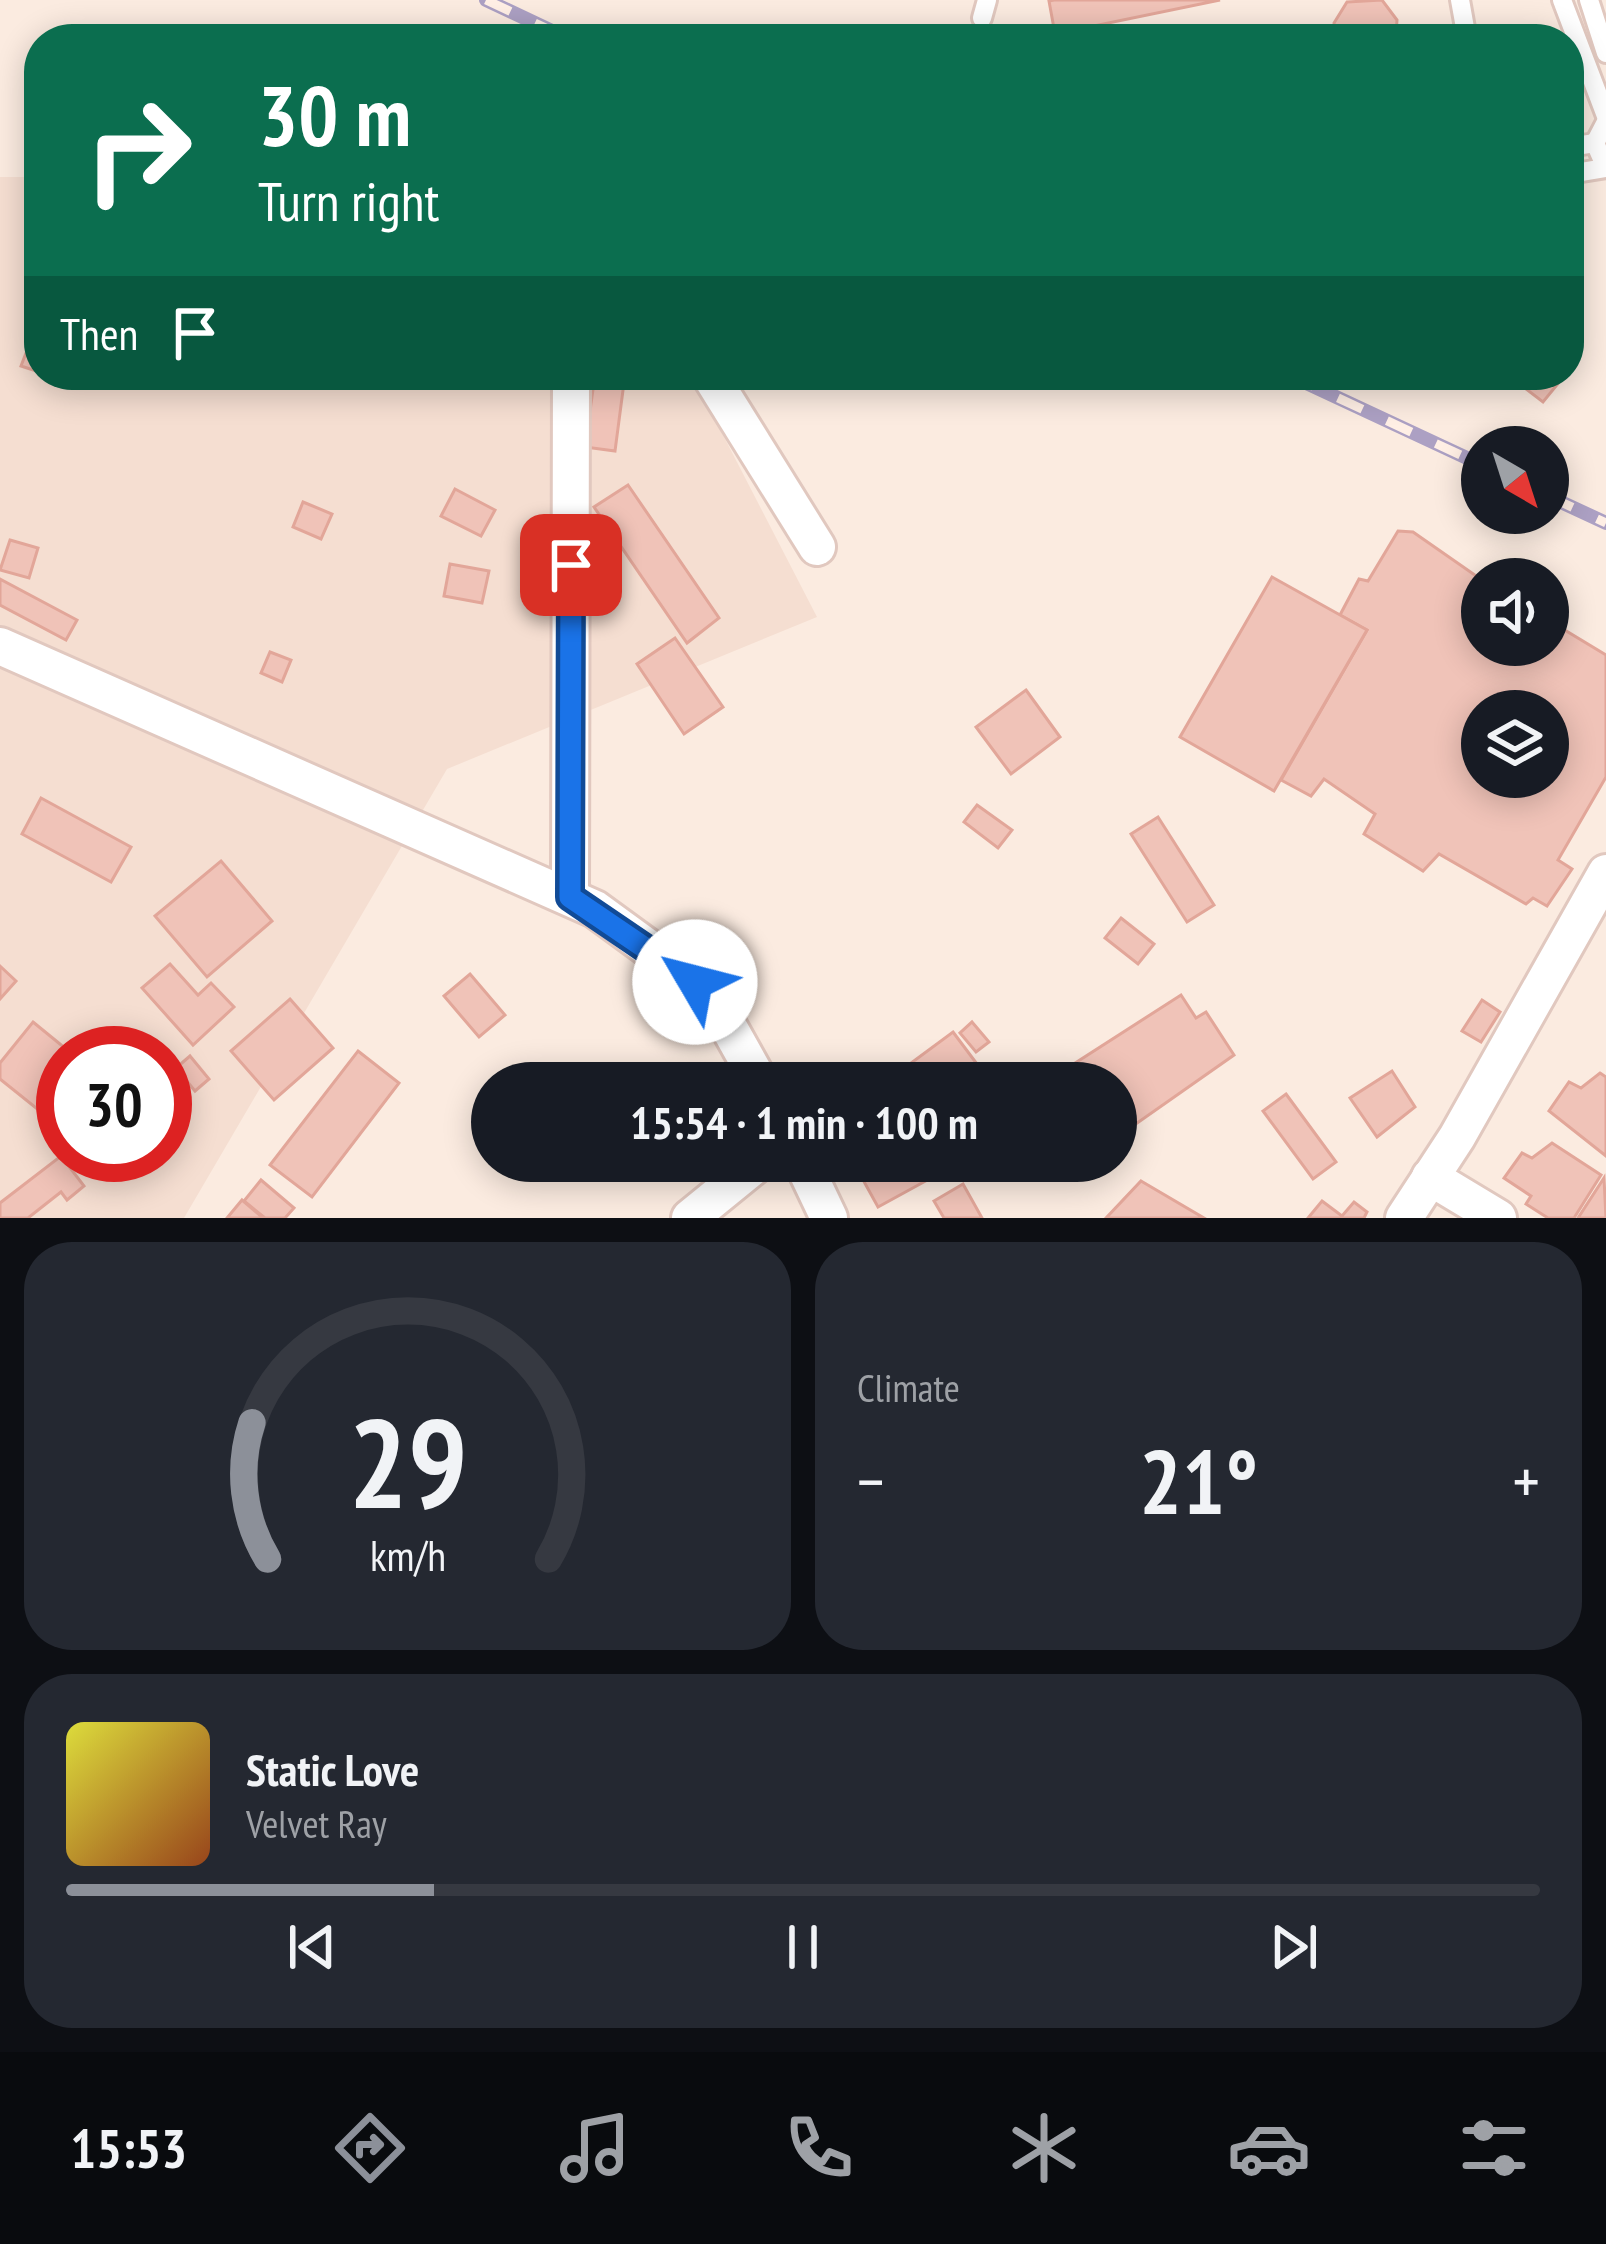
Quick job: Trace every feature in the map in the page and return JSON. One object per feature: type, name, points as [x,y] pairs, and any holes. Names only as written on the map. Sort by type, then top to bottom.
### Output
[{"type":"street","points":[[570,897],[571,390]]},
{"type":"street","points":[[719,390],[818,547]]},
{"type":"street","points":[[0,646],[570,897],[695,982],[722,1015],[748,1062]]},
{"type":"street","points":[[1404,1218],[1606,873]]},
{"type":"street","points":[[1430,1177],[1498,1218]]},
{"type":"street","points":[[690,1218],[734,1182]]},
{"type":"street","points":[[812,1182],[829,1218]]},
{"type":"lane","points":[[1589,0],[1606,53]]},
{"type":"lane","points":[[1584,60],[1606,119],[1595,143],[1606,168]]},
{"type":"lane","points":[[1584,145],[1595,143]]},
{"type":"shaded area","points":[[0,177],[24,177],[24,390],[700,390],[817,617],[447,769],[184,1218],[0,1218]]},
{"type":"building","points":[[1220,0],[1104,24],[1053,24],[1049,1]]},
{"type":"building","points":[[1382,0],[1397,24],[1334,24],[1347,2]]},
{"type":"building","points":[[593,390],[623,390],[615,451],[585,447]]},
{"type":"building","points":[[1527,390],[1553,390],[1543,402]]},
{"type":"building","points":[[628,485],[719,618],[687,643],[594,507]]},
{"type":"building","points":[[455,489],[495,510],[481,536],[441,516]]},
{"type":"building","points":[[303,502],[332,514],[321,539],[293,527]]},
{"type":"building","points":[[1398,531],[1413,532],[1461,565],[1461,666],[1569,666],[1569,633],[1606,655],[1606,777],[1558,860],[1572,869],[1547,906],[1533,898],[1526,904],[1439,854],[1423,871],[1364,834],[1375,814],[1324,779],[1311,796],[1281,780],[1367,630],[1340,615],[1359,579],[1368,581]]},
{"type":"building","points":[[10,540],[38,548],[29,578],[0,570]]},
{"type":"building","points":[[450,564],[489,571],[482,603],[444,596]]},
{"type":"building","points":[[1272,577],[1367,630],[1274,791],[1180,737]]},
{"type":"building","points":[[0,579],[77,620],[66,640],[0,605]]},
{"type":"building","points":[[675,638],[723,707],[684,734],[637,664]]},
{"type":"building","points":[[270,652],[291,660],[282,682],[261,673]]},
{"type":"building","points":[[1026,690],[1060,737],[1011,774],[976,727]]},
{"type":"building","points":[[41,798],[131,847],[111,882],[22,834]]},
{"type":"building","points":[[977,805],[1012,830],[998,848],[964,822]]},
{"type":"building","points":[[1158,817],[1214,905],[1187,922],[1131,834]]},
{"type":"building","points":[[221,861],[272,921],[207,977],[155,916]]},
{"type":"building","points":[[1121,918],[1154,944],[1138,964],[1105,938]]},
{"type":"building","points":[[170,964],[198,995],[211,983],[234,1007],[193,1045],[192,1026],[176,1026],[142,988]]},
{"type":"building","points":[[0,966],[16,981],[0,999]]},
{"type":"building","points":[[470,974],[505,1015],[479,1037],[444,996]]},
{"type":"building","points":[[1181,995],[1196,1018],[1206,1012],[1234,1055],[1137,1123],[1137,1062],[1077,1062]]},
{"type":"building","points":[[290,999],[333,1048],[274,1100],[231,1051]]},
{"type":"building","points":[[1482,1000],[1500,1012],[1481,1042],[1462,1031]]},
{"type":"building","points":[[33,1022],[38,1026],[36,1108],[0,1079],[0,1063]]},
{"type":"building","points":[[972,1022],[989,1042],[976,1052],[960,1033]]},
{"type":"building","points":[[953,1032],[976,1062],[912,1062]]},
{"type":"building","points":[[358,1051],[399,1083],[312,1197],[270,1165]]},
{"type":"building","points":[[192,1058],[209,1079],[195,1091],[192,1087]]},
{"type":"building","points":[[1392,1071],[1415,1107],[1377,1137],[1350,1098]]},
{"type":"building","points":[[1600,1073],[1606,1077],[1606,1156],[1549,1111],[1569,1082],[1581,1088]]},
{"type":"building","points":[[1286,1094],[1336,1162],[1313,1179],[1263,1111]]},
{"type":"building","points":[[1552,1143],[1601,1175],[1574,1218],[1548,1218],[1526,1204],[1531,1196],[1504,1178],[1522,1153],[1532,1158]]},
{"type":"building","points":[[36,1175],[36,1182],[81,1182],[84,1186],[67,1200],[61,1192],[28,1218],[0,1218],[0,1203]]},
{"type":"building","points":[[1604,1178],[1606,1218],[1578,1218]]},
{"type":"building","points":[[261,1180],[294,1208],[285,1218],[265,1218],[244,1201]]},
{"type":"building","points":[[1141,1181],[1204,1218],[1106,1218]]},
{"type":"building","points":[[864,1182],[924,1182],[878,1207]]},
{"type":"building","points":[[963,1184],[982,1218],[944,1218],[934,1201]]},
{"type":"building","points":[[242,1200],[263,1218],[227,1218]]},
{"type":"building","points":[[1322,1201],[1342,1216],[1354,1202],[1367,1212],[1364,1218],[1308,1218]]},
{"type":"railway","points":[[486,0],[537,24]]},
{"type":"railway","points":[[1321,390],[1461,455]]},
{"type":"railway","points":[[1569,506],[1606,523]]},
{"type":"route","points":[[571,565],[570,897],[596,910],[695,982]]}]
